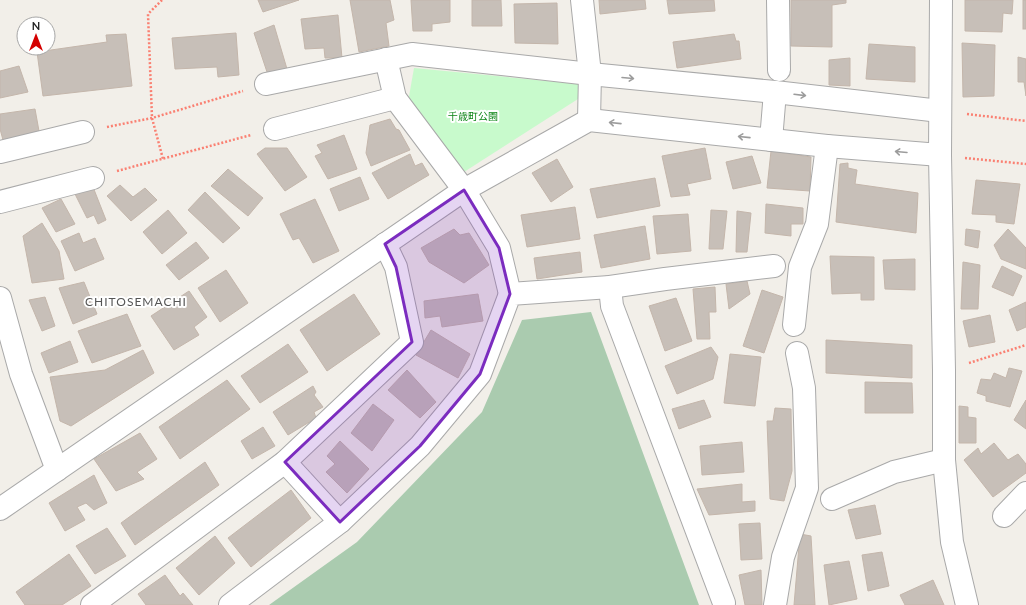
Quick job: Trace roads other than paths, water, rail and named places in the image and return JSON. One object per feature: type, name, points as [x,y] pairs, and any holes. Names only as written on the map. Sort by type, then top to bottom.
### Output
[{"type":"street","points":[[582,0],[590,74],[589,120]]},
{"type":"street","points":[[778,0],[779,70]]},
{"type":"street","points":[[941,0],[940,155],[944,460],[952,542],[967,605]]},
{"type":"street","points":[[266,84],[412,54],[940,111]]},
{"type":"street","points":[[230,605],[340,522],[420,446],[480,374],[510,294],[499,248],[464,190],[395,98],[386,59]]},
{"type":"street","points":[[771,140],[775,92]]},
{"type":"street","points":[[274,129],[395,98]]},
{"type":"street","points":[[0,509],[464,190],[589,120],[826,146],[940,155]]},
{"type":"street","points":[[0,152],[83,132]]},
{"type":"street","points":[[794,325],[800,267],[817,224],[826,146]]},
{"type":"street","points":[[0,202],[93,178]]},
{"type":"street","points":[[92,605],[284,462],[412,342],[396,267],[385,244]]},
{"type":"street","points":[[510,294],[610,287],[774,266]]},
{"type":"street","points":[[610,287],[612,306],[724,603]]},
{"type":"street","points":[[0,298],[21,374],[58,470]]},
{"type":"street","points":[[775,605],[783,557],[807,488],[804,388],[797,353]]},
{"type":"street","points":[[832,499],[894,472],[944,460]]},
{"type":"street","points":[[284,462],[340,522]]},
{"type":"street","points":[[1004,516],[1026,493]]},
{"type":"district","name":"CHITOSEMACHI","points":[[136,301]]},
{"type":"park label","name":"千歳町公園","points":[[473,116]]}]
